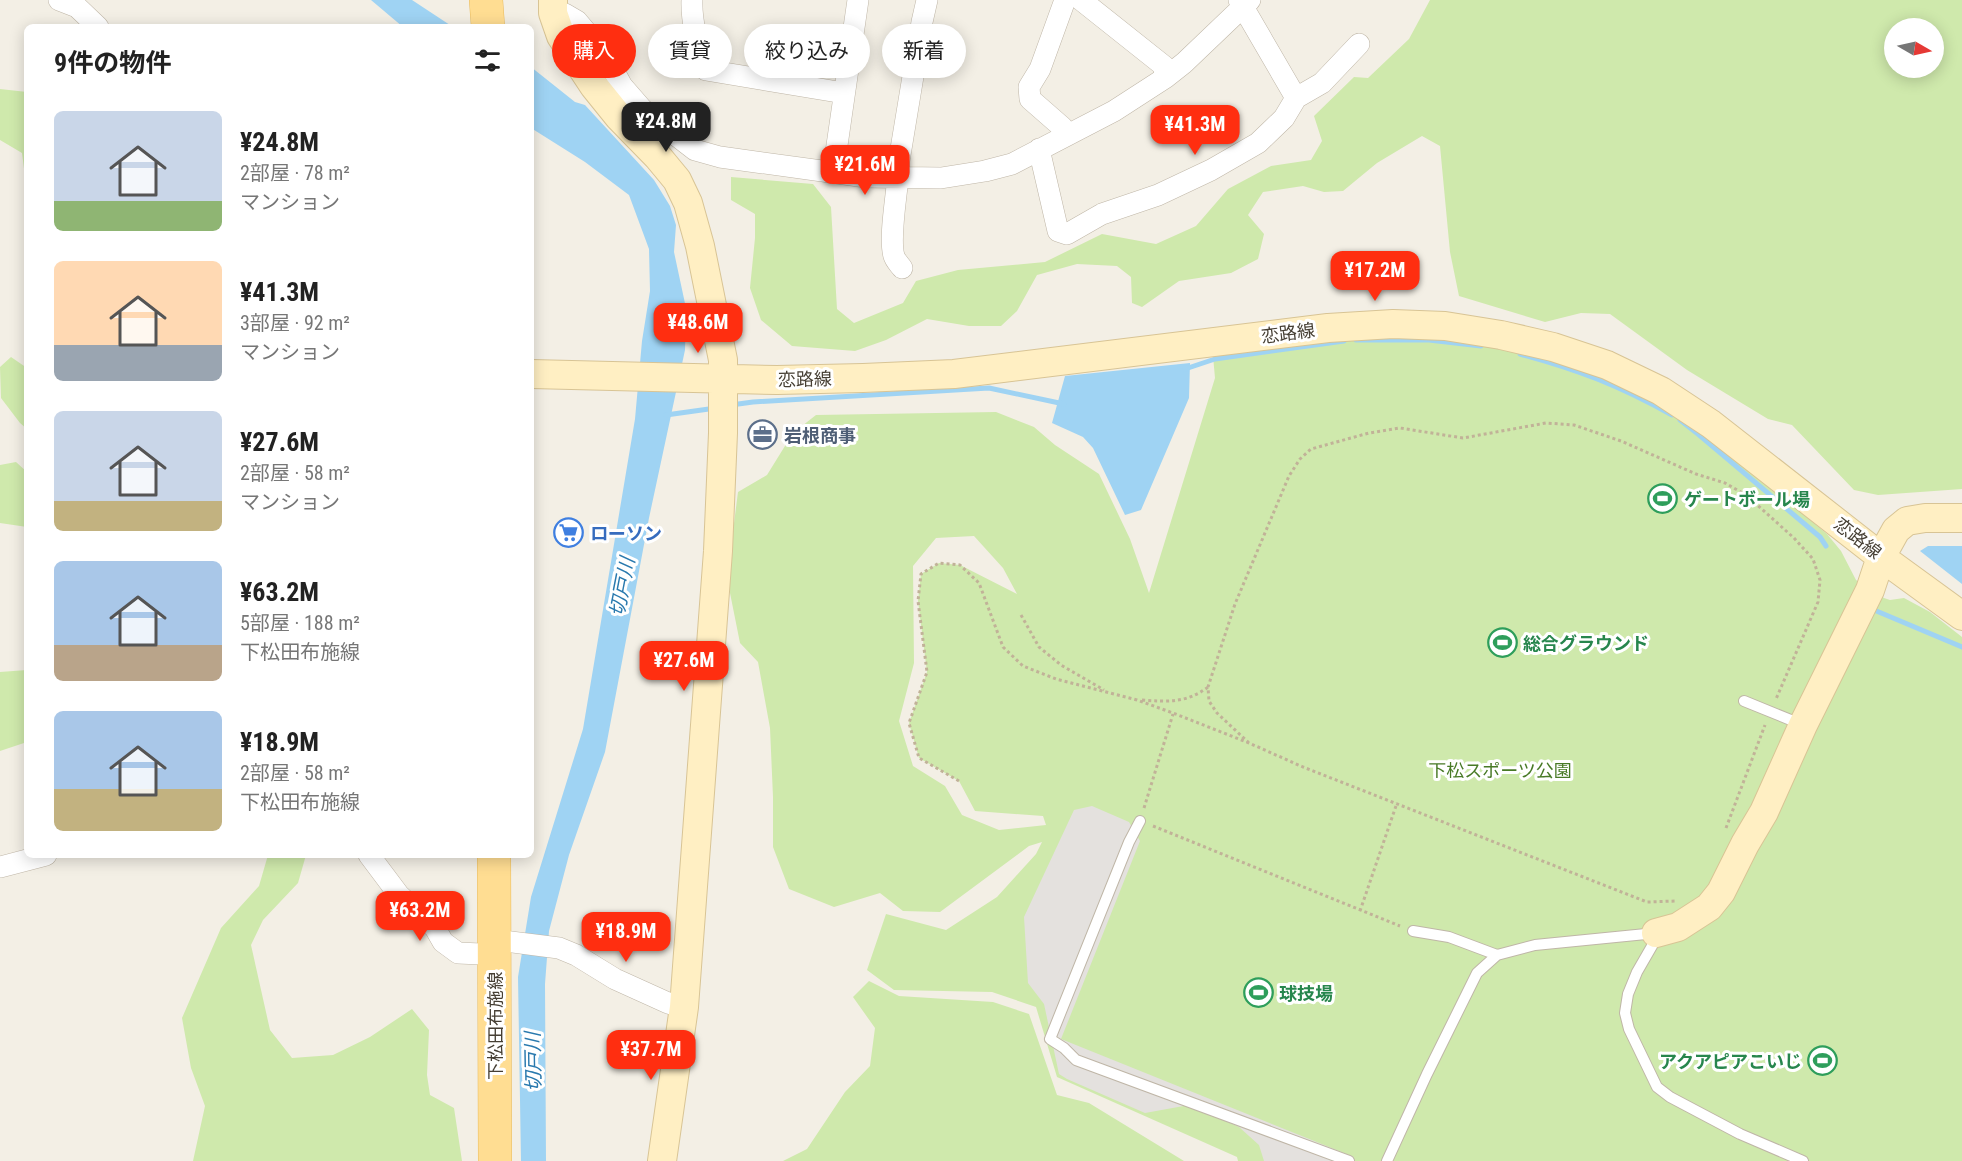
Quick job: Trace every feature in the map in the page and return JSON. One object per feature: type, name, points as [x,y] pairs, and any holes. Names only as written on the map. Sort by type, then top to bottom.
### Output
[{"type":"main road","points":[[486,0],[488,24]]},
{"type":"main road","name":"下松田布施線","points":[[494,858],[506,943],[495,1161]]},
{"type":"street","points":[[59,0],[78,7],[95,24]]},
{"type":"street","points":[[692,0],[691,12],[706,70],[843,93]]},
{"type":"street","points":[[833,173],[858,0]]},
{"type":"street","points":[[902,268],[894,257],[893,235],[899,160],[927,0]]},
{"type":"street","points":[[1065,0],[1040,69],[1029,87],[1030,99],[1062,127],[1066,134]]},
{"type":"street","points":[[1081,0],[1164,66],[1165,78]]},
{"type":"street","points":[[553,6],[577,21],[604,53],[622,87],[642,109],[695,150],[720,157],[833,173],[866,177],[941,178],[1012,164],[1114,111],[1165,78],[1184,63],[1244,2],[1296,98]]},
{"type":"street","points":[[553,6],[561,36],[594,86],[670,173],[688,203],[700,246],[723,360],[718,551],[684,1007],[662,1161]]},
{"type":"street","points":[[1039,149],[1058,231],[1066,234],[1102,214],[1158,195],[1210,170],[1258,143],[1284,118],[1296,98],[1322,83],[1359,44]]},
{"type":"street","name":"恋路線","points":[[534,374],[777,380],[954,374],[1328,328],[1393,324],[1445,326],[1490,333],[1553,346],[1607,365],[1661,391],[1711,424],[1962,616]]},
{"type":"street","points":[[1656,933],[1678,927],[1709,907],[1721,892],[1744,844],[1764,812],[1803,725],[1870,590],[1881,556],[1896,530],[1907,521],[1925,518],[1962,518]]},
{"type":"street","points":[[0,867],[34,858]]},
{"type":"street","points":[[371,858],[399,895],[435,928],[443,942],[458,953],[481,954],[506,943],[559,948],[576,955],[615,979],[668,1003],[684,1007]]},
{"type":"lane","points":[[1744,701],[1803,725]]},
{"type":"lane","points":[[1140,821],[1129,842],[1050,1039],[1076,1060],[1349,1161]]},
{"type":"lane","points":[[1413,931],[1449,937],[1497,955]]},
{"type":"lane","points":[[1387,1161],[1477,973],[1497,955],[1536,945],[1656,933],[1628,994],[1625,1013],[1629,1029],[1657,1087],[1670,1097],[1740,1134],[1803,1161]]},
{"type":"path","points":[[1249,743],[1217,713],[1209,701],[1208,687],[1235,604],[1289,476],[1300,459],[1311,449],[1400,428],[1463,438],[1546,423],[1574,425],[1696,474],[1725,483],[1746,495],[1794,538],[1813,559],[1820,580],[1818,602],[1770,712],[1725,830]]},
{"type":"path","points":[[959,782],[919,758],[909,723],[927,672],[918,601],[921,574],[939,563],[960,565],[979,582],[1003,648],[1023,666],[1056,679],[1137,700],[1173,713],[1303,767],[1647,902],[1682,900]]},
{"type":"path","points":[[1021,615],[1039,647],[1061,666],[1109,692]]},
{"type":"path","points":[[1137,700],[1172,702],[1197,695],[1208,687]]},
{"type":"path","points":[[1173,713],[1140,821],[1413,931]]},
{"type":"path","points":[[1360,911],[1397,803]]},
{"type":"green space","points":[[1430,0],[1962,0],[1962,489],[1878,495],[1854,490],[1792,425],[1768,419],[1687,370],[1610,314],[1581,313],[1545,322],[1459,296],[1450,252],[1440,146],[1422,136],[1377,163],[1343,191],[1324,192],[1303,186],[1263,192],[1248,215],[1264,234],[1258,259],[1231,273],[1179,281],[1142,307],[1132,303],[1131,277],[1117,266],[1077,264],[1037,275],[1017,311],[1001,326],[969,326],[927,319],[886,340],[855,351],[792,346],[761,320],[750,288],[755,214],[731,200],[731,177],[813,184],[831,207],[837,309],[854,323],[903,303],[916,281],[958,270],[1045,262],[1102,234],[1156,244],[1196,226],[1228,189],[1271,166],[1311,160],[1322,141],[1314,116],[1354,77],[1368,78],[1409,39]]},
{"type":"green space","points":[[0,89],[24,92],[24,169],[22,153],[0,140]]},
{"type":"green space","name":"下松スポーツ公園","points":[[1424,336],[1484,345],[1573,366],[1630,388],[1657,402],[1702,431],[1827,534],[1841,551],[1856,580],[1884,598],[1890,600],[1904,598],[1930,612],[1962,637],[1962,1161],[1238,1161],[1237,1157],[1057,1077],[1036,1007],[992,992],[894,990],[867,970],[886,914],[946,930],[997,897],[1036,854],[1042,842],[1029,846],[940,912],[903,911],[880,893],[834,907],[789,889],[773,847],[770,728],[758,662],[740,643],[727,578],[738,492],[767,475],[793,433],[816,415],[996,412],[1034,427],[1055,445],[1099,474],[1130,539],[1149,593],[1215,378],[1213,356],[1358,337]],"holes":[[[974,536],[1003,568],[1017,594],[960,565],[939,563],[921,574],[918,601],[927,672],[909,723],[919,758],[959,781],[975,811],[1043,816],[1046,825],[999,830],[962,815],[945,786],[913,766],[899,721],[914,663],[913,566],[936,538]]]},
{"type":"green space","points":[[11,357],[24,366],[24,426],[1,398],[0,367]]},
{"type":"green space","points":[[16,462],[24,469],[24,527],[0,523],[0,465]]},
{"type":"green space","points":[[24,670],[24,743],[0,751],[0,672]]},
{"type":"green space","points":[[267,858],[305,858],[298,883],[263,920],[251,945],[270,1030],[292,1058],[333,1055],[370,1037],[412,1009],[429,1030],[427,1075],[430,1095],[454,1108],[462,1161],[193,1161],[205,1106],[191,1068],[182,1018],[221,928],[259,886]]},
{"type":"green space","points":[[869,981],[899,996],[993,1002],[1029,1014],[1057,1095],[1089,1103],[1184,1161],[783,1161],[807,1149],[845,1092],[870,1066],[875,1028],[853,997]]},
{"type":"shaded area","points":[[1092,806],[1129,822],[1140,841],[1061,1039],[1354,1157],[1347,1161],[1264,1161],[1259,1145],[1239,1127],[1189,1105],[1145,1113],[1059,1074],[1044,1004],[1028,983],[1024,917],[1074,810]]},
{"type":"water","points":[[371,0],[412,0],[448,24],[399,24]]},
{"type":"water","name":"切戸川","points":[[534,69],[575,102],[585,105],[654,180],[670,206],[676,225],[674,252],[686,308],[685,350],[649,518],[605,752],[569,855],[549,931],[545,984],[546,1161],[521,1161],[518,977],[531,897],[583,729],[635,419],[642,341],[650,291],[649,249],[629,195],[585,162],[534,130]]},
{"type":"water","points":[[1190,363],[1189,398],[1141,510],[1125,515],[1093,448],[1083,437],[1052,423],[1065,376]]},
{"type":"water","points":[[1928,546],[1962,546],[1962,584],[1920,551]]},
{"type":"waterway","points":[[1356,340],[1429,340],[1481,346]]},
{"type":"waterway","points":[[1185,369],[1215,359],[1344,341]]},
{"type":"waterway","points":[[1520,354],[1598,379],[1672,415]]},
{"type":"waterway","points":[[731,405],[989,388],[1064,404]]},
{"type":"waterway","points":[[666,415],[716,408]]},
{"type":"waterway","points":[[1680,420],[1820,537],[1826,546]]},
{"type":"waterway","points":[[1874,610],[1962,647]]},
{"type":"place","name":"岩根商事","points":[[763,435]]},
{"type":"place","name":"ゲートボール場","points":[[1663,499]]},
{"type":"place","name":"ローソン","points":[[569,533]]},
{"type":"place","name":"総合グラウンド","points":[[1502,643]]},
{"type":"place","name":"球技場","points":[[1258,993]]},
{"type":"place","name":"アクアピアこいじ","points":[[1823,1061]]}]
